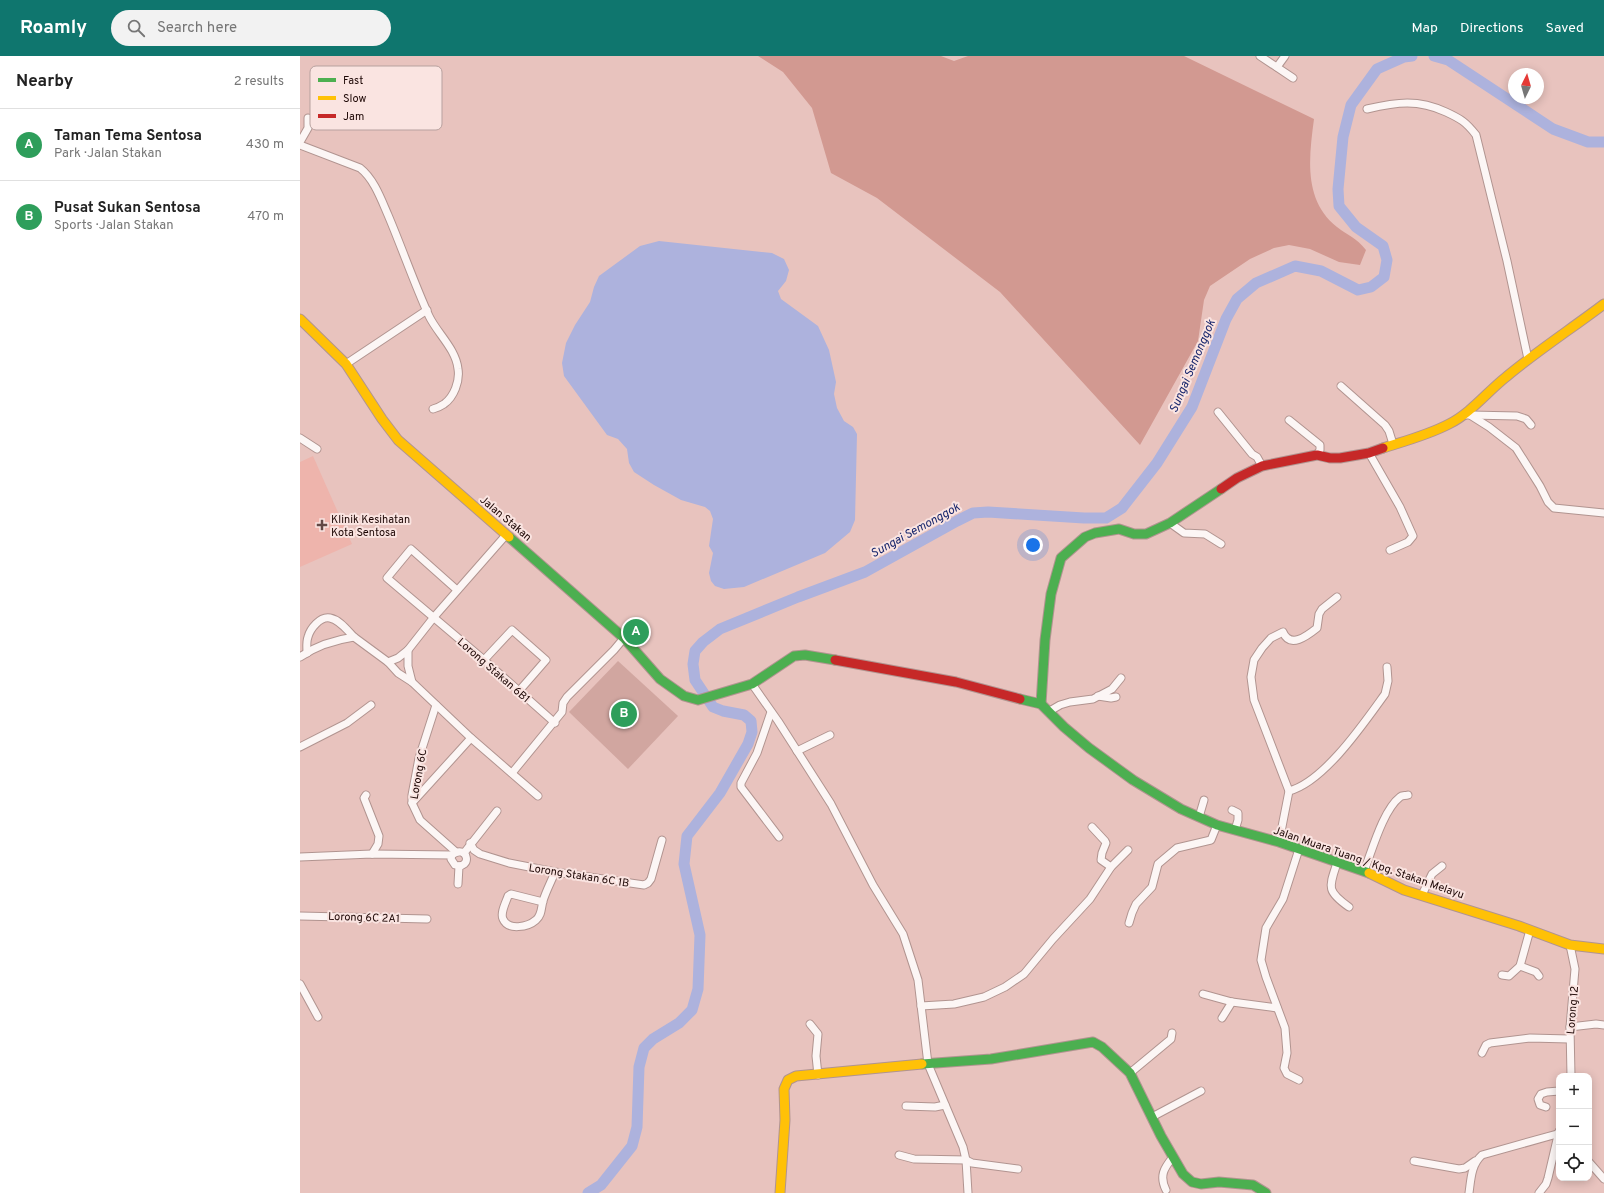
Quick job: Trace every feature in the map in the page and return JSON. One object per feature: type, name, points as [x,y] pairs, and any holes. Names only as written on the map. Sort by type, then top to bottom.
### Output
[{"type":"main road","points":[[752,684],[794,656],[805,654],[956,682],[1041,704],[1044,684],[1045,640],[1051,594],[1056,570],[1062,558],[1085,537],[1094,533],[1119,529],[1134,534],[1146,534],[1170,523],[1237,478],[1262,466],[1317,455],[1330,458],[1340,458],[1369,453],[1450,424],[1467,415],[1501,381],[1528,359],[1604,304]]},
{"type":"main road","name":"Jalan Stakan","points":[[300,318],[346,364],[382,419],[398,440],[624,638],[660,679],[684,696],[698,700],[720,692],[752,684]]},
{"type":"main road","name":"Jalan Muara Tuang / Kpg. Stakan Melayu","points":[[1041,704],[1064,727],[1089,748],[1133,780],[1181,809],[1217,825],[1279,842],[1364,871],[1404,890],[1530,930],[1570,945],[1604,949]]},
{"type":"main road","points":[[780,1193],[784,1089],[788,1080],[796,1076],[991,1059],[1093,1042],[1102,1047],[1130,1073],[1173,1157],[1183,1174],[1192,1182],[1201,1184],[1219,1182],[1253,1185],[1266,1193]]},
{"type":"street","points":[[1260,56],[1293,78]]},
{"type":"street","points":[[1277,67],[1285,56]]},
{"type":"street","points":[[1367,109],[1390,103],[1416,102],[1440,109],[1466,123],[1476,135],[1507,260],[1528,359]]},
{"type":"street","points":[[300,142],[308,128],[308,118]]},
{"type":"street","points":[[300,145],[360,168],[364,171],[377,191],[427,310],[437,330],[452,350],[458,369],[456,387],[452,396],[445,404],[434,409]]},
{"type":"street","points":[[346,364],[427,310]]},
{"type":"street","points":[[1341,386],[1384,425],[1393,444]]},
{"type":"street","points":[[1218,412],[1252,454],[1257,457],[1262,466]]},
{"type":"street","points":[[1467,415],[1517,416],[1526,419],[1531,425]]},
{"type":"street","points":[[1467,415],[1506,439],[1516,448],[1540,486],[1548,502],[1554,508],[1604,513]]},
{"type":"street","points":[[1288,420],[1320,445],[1320,450],[1317,455]]},
{"type":"street","points":[[300,438],[317,449]]},
{"type":"street","points":[[1369,453],[1400,507],[1413,536],[1408,542],[1390,550]]},
{"type":"street","points":[[1170,523],[1184,533],[1205,534],[1221,544]]},
{"type":"street","points":[[388,662],[398,658],[408,650],[457,590],[506,535]]},
{"type":"street","name":"Lorong Stakan 6B1","points":[[457,590],[411,549],[387,578],[484,660],[555,723]]},
{"type":"street","points":[[1279,842],[1289,791],[1254,700],[1251,677],[1254,660],[1262,648],[1277,634],[1283,632],[1291,641],[1298,640],[1311,633],[1317,628],[1319,614],[1322,609],[1337,597]]},
{"type":"street","points":[[306,653],[308,636],[316,624],[324,618],[329,617],[341,624],[354,637],[388,662],[398,673],[412,682],[471,738],[538,796]]},
{"type":"street","points":[[484,660],[512,630],[546,660],[519,691]]},
{"type":"street","points":[[300,658],[306,653],[333,641],[354,637]]},
{"type":"street","points":[[512,773],[555,723],[562,712],[563,703],[567,697],[624,638]]},
{"type":"street","points":[[408,650],[408,666],[412,682]]},
{"type":"street","points":[[1289,791],[1298,789],[1308,783],[1335,758],[1385,694],[1388,681],[1387,667]]},
{"type":"street","points":[[1048,712],[1060,705],[1098,696],[1112,688],[1121,678]]},
{"type":"street","points":[[752,684],[782,727],[831,804],[873,885],[903,934],[918,980],[928,1064],[963,1147],[966,1160],[968,1193]]},
{"type":"street","points":[[1098,696],[1111,698],[1116,697]]},
{"type":"street","points":[[300,747],[347,723],[371,705]]},
{"type":"street","name":"Lorong 6C","points":[[436,706],[419,758],[412,803],[420,820],[458,853]]},
{"type":"street","points":[[771,712],[757,752],[741,783],[741,787],[779,837]]},
{"type":"street","points":[[797,751],[830,735]]},
{"type":"street","points":[[412,803],[471,738]]},
{"type":"street","points":[[366,795],[364,798],[379,836],[378,844],[372,854]]},
{"type":"street","points":[[1364,871],[1384,819],[1396,800],[1401,796],[1408,795]]},
{"type":"street","points":[[1199,817],[1204,800]]},
{"type":"street","points":[[1232,810],[1238,813],[1235,830]]},
{"type":"street","points":[[300,857],[458,853],[466,857],[466,861],[463,865],[459,866],[452,862],[458,853],[470,843],[497,811]]},
{"type":"street","points":[[1130,923],[1136,904],[1152,887],[1158,864],[1177,848],[1211,840],[1217,825]]},
{"type":"street","points":[[1092,827],[1105,840],[1106,843],[1101,860],[1112,867]]},
{"type":"street","name":"Lorong Stakan 6C 1B","points":[[470,843],[474,850],[480,854],[509,863],[555,872],[644,885],[651,879],[662,840]]},
{"type":"street","points":[[1299,849],[1283,900],[1266,928],[1261,960],[1285,1028],[1287,1053],[1284,1068],[1287,1074],[1299,1080]]},
{"type":"street","points":[[921,1006],[954,1004],[984,997],[1005,987],[1024,974],[1053,939],[1090,899],[1112,867],[1128,850]]},
{"type":"street","points":[[1337,863],[1330,883],[1331,889],[1334,895],[1349,907]]},
{"type":"street","points":[[458,884],[459,866]]},
{"type":"street","points":[[1422,895],[1432,874],[1442,866]]},
{"type":"street","points":[[543,902],[511,894],[508,896],[502,914],[503,919],[507,924],[518,927],[528,925],[536,920],[541,912],[543,902],[555,872]]},
{"type":"street","name":"Lorong 6C 2A1","points":[[300,916],[427,919]]},
{"type":"street","points":[[1502,975],[1509,976],[1520,966],[1530,930]]},
{"type":"street","name":"Lorong 12","points":[[1570,945],[1575,969],[1569,1039],[1571,1073]]},
{"type":"street","points":[[1520,966],[1536,972],[1539,976]]},
{"type":"street","points":[[300,984],[318,1017]]},
{"type":"street","points":[[1203,994],[1232,1002],[1277,1008]]},
{"type":"street","points":[[1222,1018],[1232,1002]]},
{"type":"street","points":[[810,1024],[818,1034],[816,1056],[818,1075]]},
{"type":"street","points":[[1570,1027],[1596,1024],[1604,1025]]},
{"type":"street","points":[[1130,1073],[1171,1039],[1172,1033]]},
{"type":"street","points":[[1482,1053],[1486,1045],[1490,1043],[1530,1038],[1569,1039]]},
{"type":"street","points":[[1152,1118],[1201,1091]]},
{"type":"street","points":[[1546,1107],[1540,1105],[1539,1102],[1541,1094],[1556,1091]]},
{"type":"street","points":[[906,1106],[946,1106]]},
{"type":"street","points":[[1414,1161],[1459,1169],[1470,1165],[1482,1155],[1489,1152],[1556,1133]]},
{"type":"street","points":[[1539,1193],[1546,1184],[1548,1178],[1556,1141]]},
{"type":"street","points":[[899,1155],[914,1159],[966,1160],[972,1163],[1018,1169]]},
{"type":"street","points":[[1166,1190],[1162,1182],[1164,1172],[1173,1157]]},
{"type":"street","points":[[1469,1193],[1475,1160]]},
{"type":"street","points":[[1592,1165],[1604,1179]]},
{"type":"shaded area","points":[[758,56],[941,56],[954,61],[968,56],[1184,56],[1314,119],[1310,163],[1313,191],[1318,204],[1326,216],[1337,227],[1355,239],[1366,250],[1360,265],[1339,262],[1310,249],[1289,245],[1274,248],[1250,259],[1210,286],[1204,300],[1198,341],[1140,445],[1000,292],[877,198],[831,173],[812,108],[783,72]]},
{"type":"shaded area","name":"Klinik Kesihatan Kota Sentosa","points":[[313,456],[352,544],[300,567],[300,462]]},
{"type":"shaded area","points":[[618,661],[678,716],[628,769],[569,712]]},
{"type":"water","points":[[659,241],[772,253],[784,259],[789,270],[786,281],[778,291],[781,299],[818,326],[829,350],[836,382],[834,394],[837,408],[844,421],[853,427],[857,434],[855,520],[850,532],[825,553],[744,587],[724,589],[715,586],[711,581],[709,573],[713,553],[709,546],[713,519],[710,511],[705,507],[681,500],[634,472],[629,463],[627,449],[618,439],[607,435],[564,376],[562,363],[566,343],[575,325],[590,302],[599,276],[640,246]]},
{"type":"waterway","name":"Sungai Semonggok","points":[[588,1193],[601,1185],[632,1146],[637,1127],[639,1067],[644,1048],[653,1039],[679,1023],[692,1010],[698,989],[700,935],[684,864],[687,836],[720,793],[748,744],[752,732],[751,721],[744,715],[723,711],[713,707],[695,680],[693,664],[695,651],[703,642],[720,629],[798,597],[865,572],[973,513],[988,512],[1106,518],[1122,508],[1157,463],[1192,407],[1226,319],[1237,299],[1256,283],[1295,266],[1321,271],[1358,290],[1371,287],[1384,277],[1387,260],[1383,246],[1356,227],[1339,206],[1338,189],[1343,137],[1351,105],[1377,69],[1404,57],[1412,56]]},
{"type":"waterway","name":"Sungai Semonggok","points":[[1434,56],[1448,60],[1553,129],[1588,142],[1604,142]]},
{"type":"traffic: fast","points":[[1041,704],[1045,640],[1051,594],[1061,558],[1085,537],[1095,533],[1119,529],[1134,534],[1146,534],[1170,523],[1221,489]]},
{"type":"traffic: fast","points":[[509,537],[624,638],[660,679],[684,696],[698,700],[752,684],[794,656],[805,655],[835,660]]},
{"type":"traffic: fast","points":[[1020,699],[1041,704],[1064,727],[1089,748],[1133,780],[1181,809],[1217,825],[1279,842],[1369,873]]},
{"type":"traffic: fast","points":[[922,1064],[991,1059],[1093,1042],[1102,1047],[1130,1073],[1161,1136],[1183,1174],[1192,1182],[1201,1184],[1219,1182],[1253,1185],[1266,1193]]},
{"type":"traffic: slow","points":[[1383,448],[1433,431],[1449,424],[1465,414],[1518,367],[1604,304]]},
{"type":"traffic: slow","points":[[300,319],[346,364],[382,419],[398,440],[509,537]]},
{"type":"traffic: slow","points":[[1369,873],[1404,890],[1519,926],[1570,945],[1604,949]]},
{"type":"traffic: slow","points":[[780,1193],[785,1120],[784,1089],[788,1080],[796,1076],[922,1064]]},
{"type":"traffic: jam","points":[[1221,489],[1237,478],[1262,466],[1317,455],[1330,458],[1340,458],[1369,453],[1383,448]]},
{"type":"traffic: jam","points":[[835,660],[956,682],[1020,699]]},
{"type":"place","name":"Klinik Kesihatan Kota Sentosa","points":[[322,525]]},
{"type":"place","name":"Taman Tema Sentosa","points":[[636,632]]},
{"type":"place","name":"Pusat Sukan Sentosa","points":[[624,714]]}]
